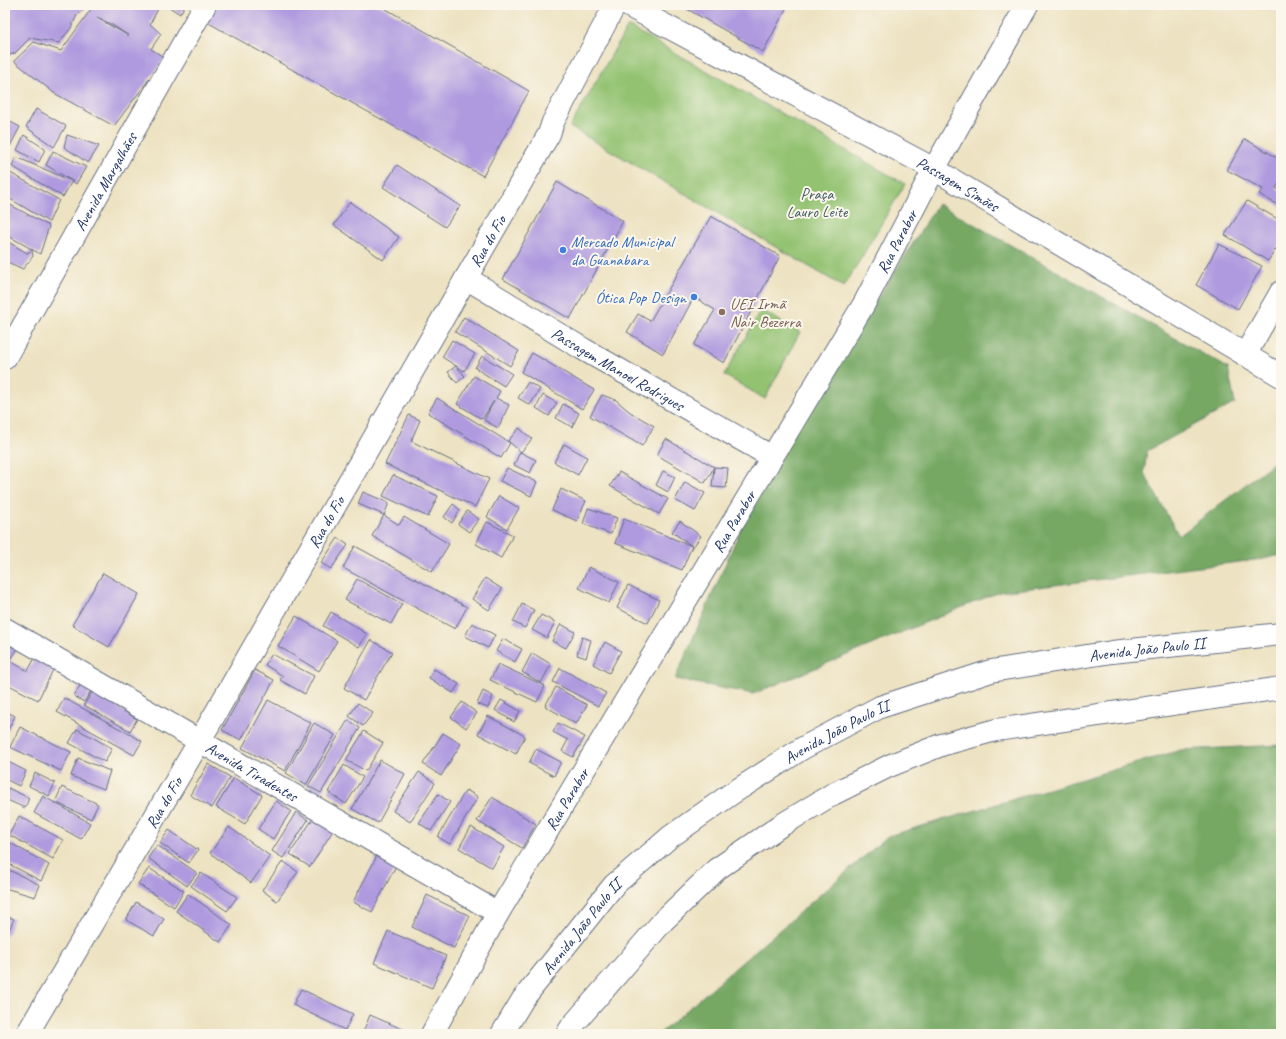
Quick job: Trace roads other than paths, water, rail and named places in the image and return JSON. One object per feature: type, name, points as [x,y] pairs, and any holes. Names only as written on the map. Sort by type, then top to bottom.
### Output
[{"type":"street","name":"Avenida Margalhães","points":[[5,358],[205,5]]},
{"type":"street","name":"Rua do Fio","points":[[27,1034],[199,742],[549,134],[553,122],[615,5]]},
{"type":"street","name":"Passagem Simões","points":[[627,5],[934,169],[1281,376]]},
{"type":"street","name":"Rua Parabor","points":[[432,1034],[498,914],[864,304],[934,169],[1028,5]]},
{"type":"street","name":"Passagem Manoel Rodrigues","points":[[466,278],[583,349],[772,457]]},
{"type":"street","points":[[1245,355],[1281,292]]},
{"type":"street","name":"Avenida Tiradentes","points":[[5,630],[498,914]]},
{"type":"street","name":"Avenida João Paulo II","points":[[502,1034],[523,999],[614,885],[670,837],[732,794],[803,748],[880,707],[991,671],[1112,652],[1281,634]]},
{"type":"street","points":[[567,1034],[572,1026],[664,920],[716,869],[780,826],[833,794],[889,766],[941,745],[996,730],[1281,688]]},
{"type":"place","name":"Mercado Municipal da Guanabara","points":[[563,250]]},
{"type":"place","name":"Ótica Pop Design","points":[[694,297]]},
{"type":"place","name":"UEI Irmã Nair Bezerra","points":[[722,312]]},
{"type":"park label","name":"Praça Lauro Leite","points":[[817,202]]}]
